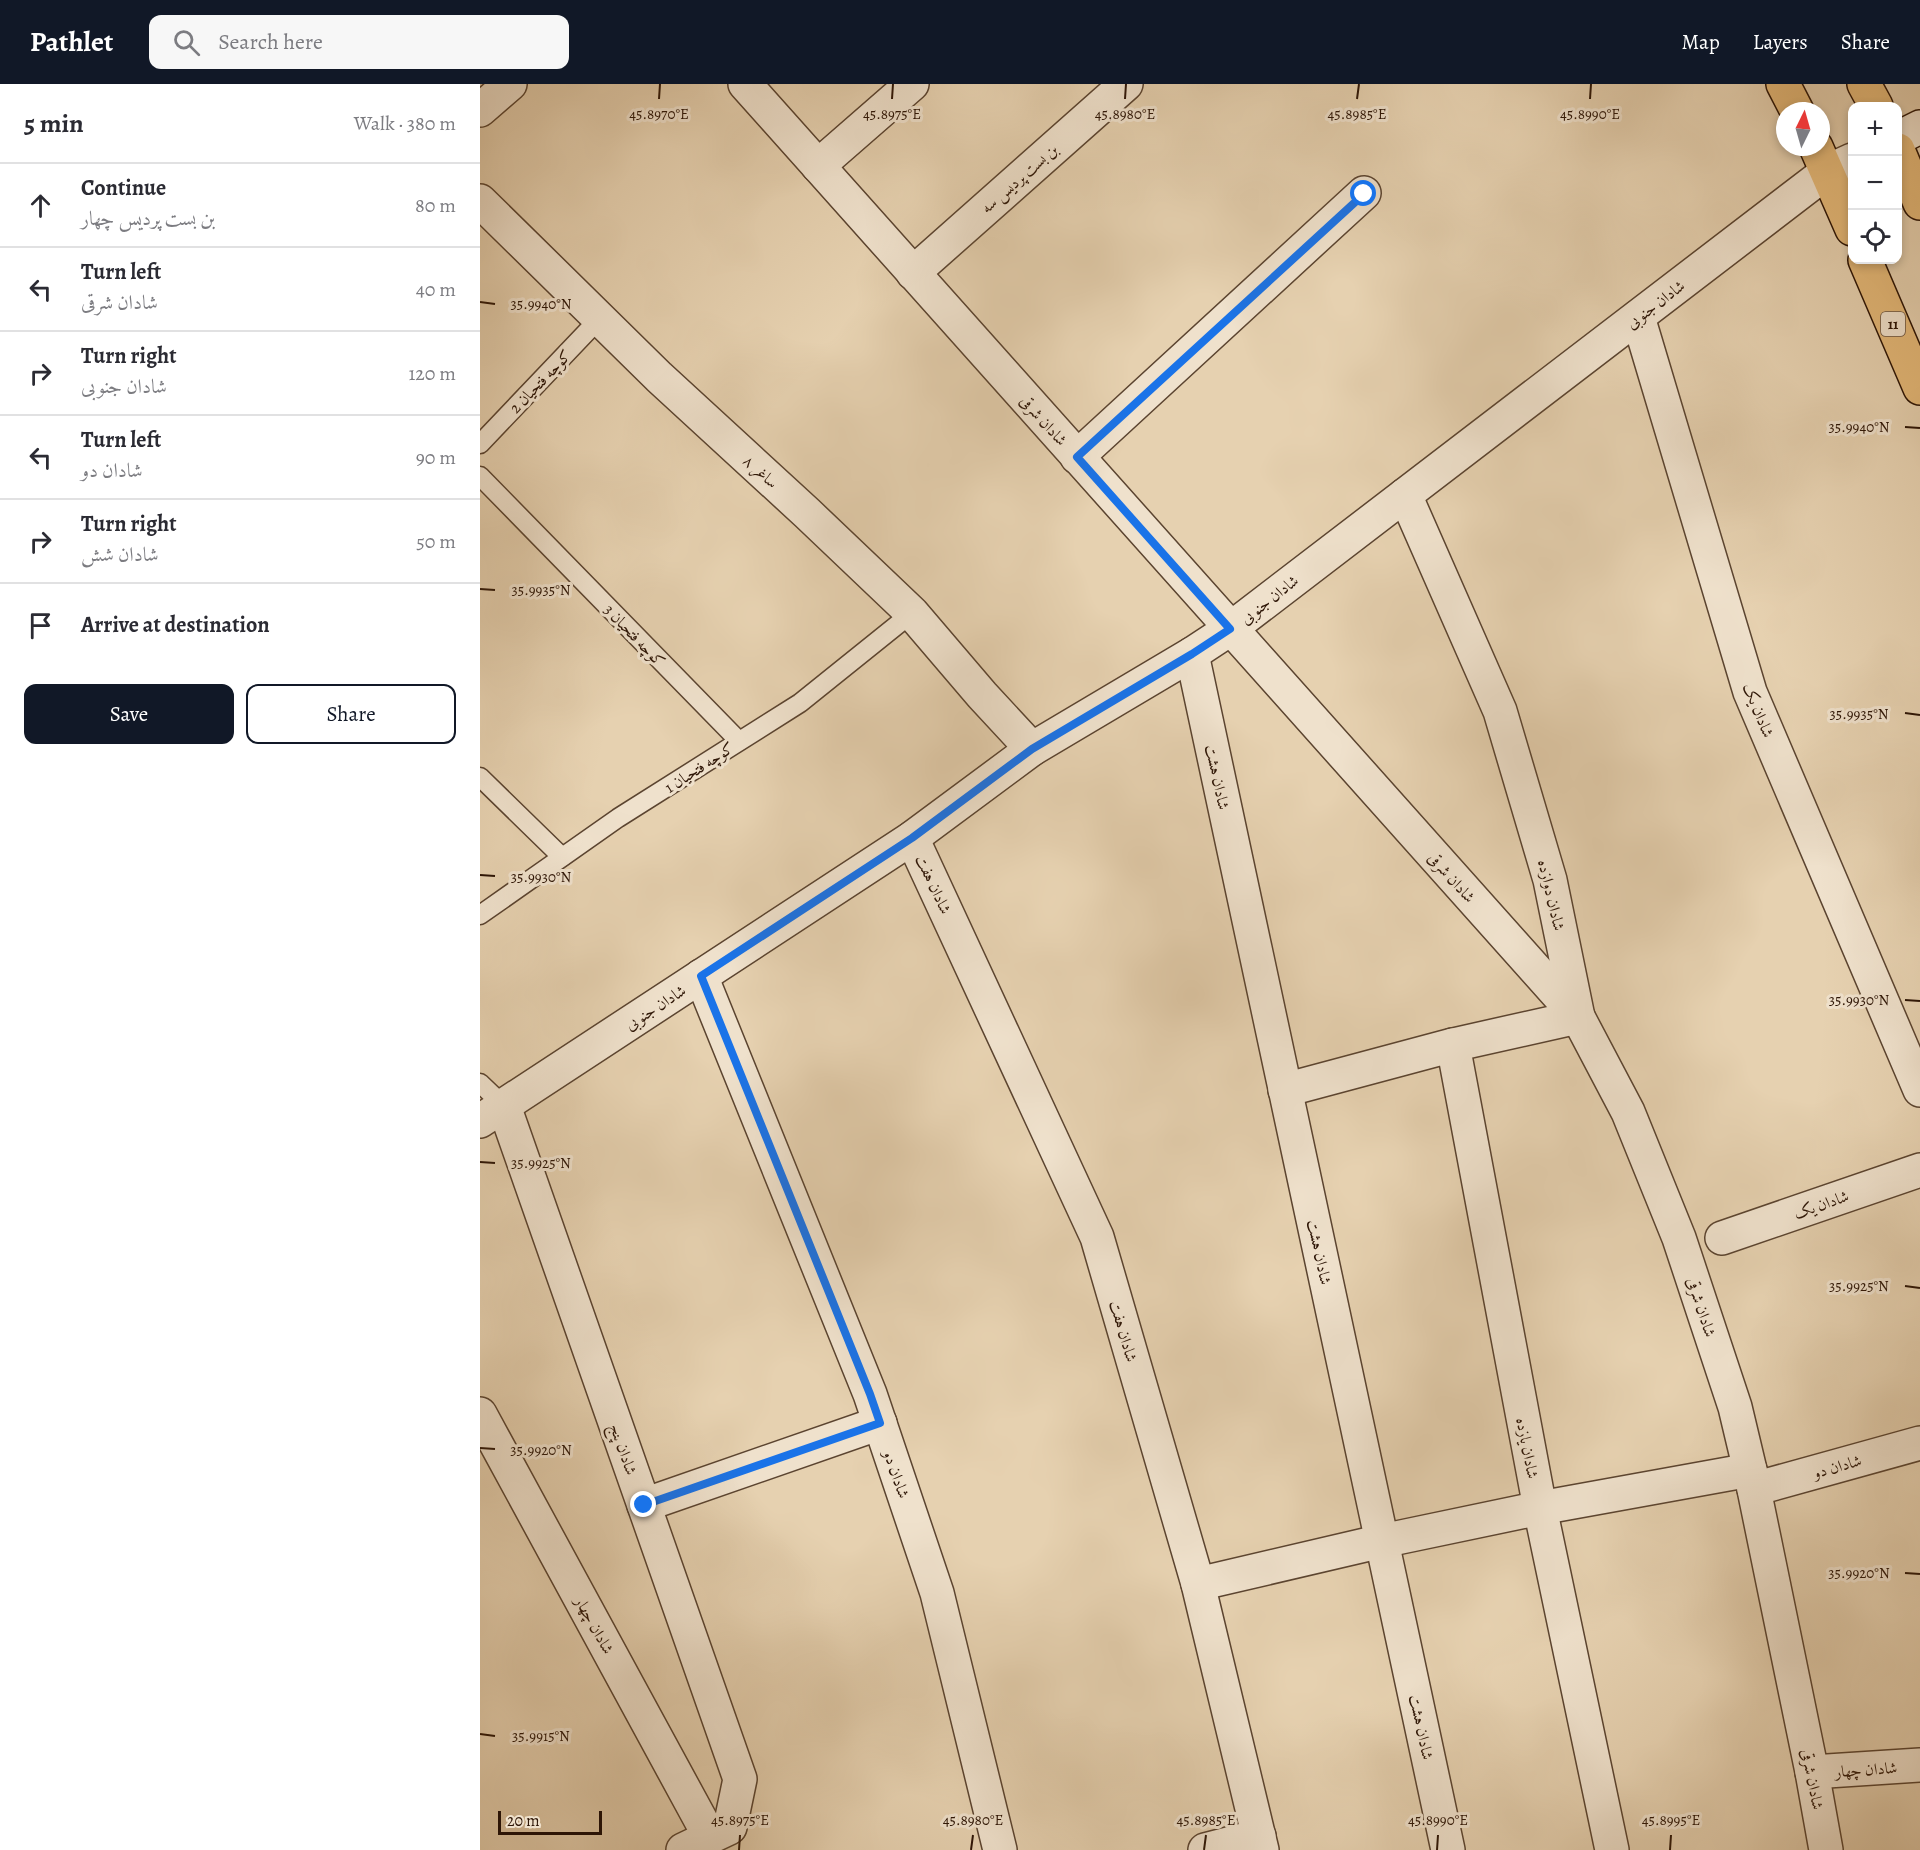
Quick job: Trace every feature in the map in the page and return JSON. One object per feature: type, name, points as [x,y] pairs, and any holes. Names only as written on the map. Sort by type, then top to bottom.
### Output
[{"type":"main road","points":[[1783,84],[1792,102]]},
{"type":"main road","points":[[1864,84],[1874,102]]},
{"type":"main road","points":[[1900,156],[1920,203]]},
{"type":"main road","points":[[1832,159],[1848,215]]},
{"type":"main road","name":"11","points":[[1867,264],[1920,388]]},
{"type":"street","points":[[480,110],[510,84]]},
{"type":"street","name":"شادان شرقی","points":[[745,84],[1578,1017],[1628,1112],[1679,1238],[1735,1407],[1752,1479],[1826,1850]]},
{"type":"street","points":[[819,166],[912,84]]},
{"type":"street","name":"بن بست پردیس سه","points":[[913,273],[1126,84]]},
{"type":"street","points":[[1902,136],[1920,127]]},
{"type":"street","name":"شادان جنوبی","points":[[492,1114],[912,838],[1032,749],[1230,629],[1638,316],[1832,159]]},
{"type":"street","points":[[1077,457],[1364,194]]},
{"type":"street","name":"ساغر ٨","points":[[480,201],[659,378],[807,513],[912,613],[1032,749]]},
{"type":"street","name":"شادان یک","points":[[1638,316],[1750,692],[1920,1090]]},
{"type":"street","name":"شادان دوازده","points":[[1405,495],[1500,711],[1550,880],[1578,1017]]},
{"type":"street","name":"شادان هشت","points":[[1192,654],[1448,1850]]},
{"type":"street","name":"شادان هفت","points":[[912,838],[1097,1237],[1198,1584],[1260,1843]]},
{"type":"street","name":"شادان دو","points":[[701,976],[880,1423],[937,1593],[1000,1850]]},
{"type":"street","points":[[1285,1090],[1453,1045],[1578,1017]]},
{"type":"street","name":"شادان یازده","points":[[1453,1045],[1540,1508],[1612,1850]]},
{"type":"street","name":"شادان پنج","points":[[492,1114],[644,1505],[740,1779],[716,1841]]},
{"type":"street","name":"شادان یک","points":[[1722,1238],[1920,1170]]},
{"type":"street","name":"شادان چهار","points":[[480,1414],[716,1841]]},
{"type":"street","points":[[644,1505],[880,1423]]},
{"type":"street","name":"شادان دو","points":[[1198,1584],[1382,1541],[1540,1508],[1752,1479],[1920,1443]]},
{"type":"street","name":"شادان چهار","points":[[1812,1772],[1920,1765]]},
{"type":"street","points":[[1204,1850],[1260,1843]]},
{"type":"lane","name":"کوچه فتحیان 2","points":[[480,444],[600,318]]},
{"type":"lane","name":"کوچه فتحیان 3","points":[[480,476],[739,741]]},
{"type":"lane","name":"کوچه فتحیان 1","points":[[480,915],[618,818],[800,703],[912,613]]},
{"type":"lane","points":[[480,777],[562,857]]},
{"type":"lane","points":[[480,1083],[492,1114]]},
{"type":"route","points":[[644,1505],[880,1423],[701,976],[912,838],[1032,749],[1230,629],[1077,457],[1364,194]]}]
